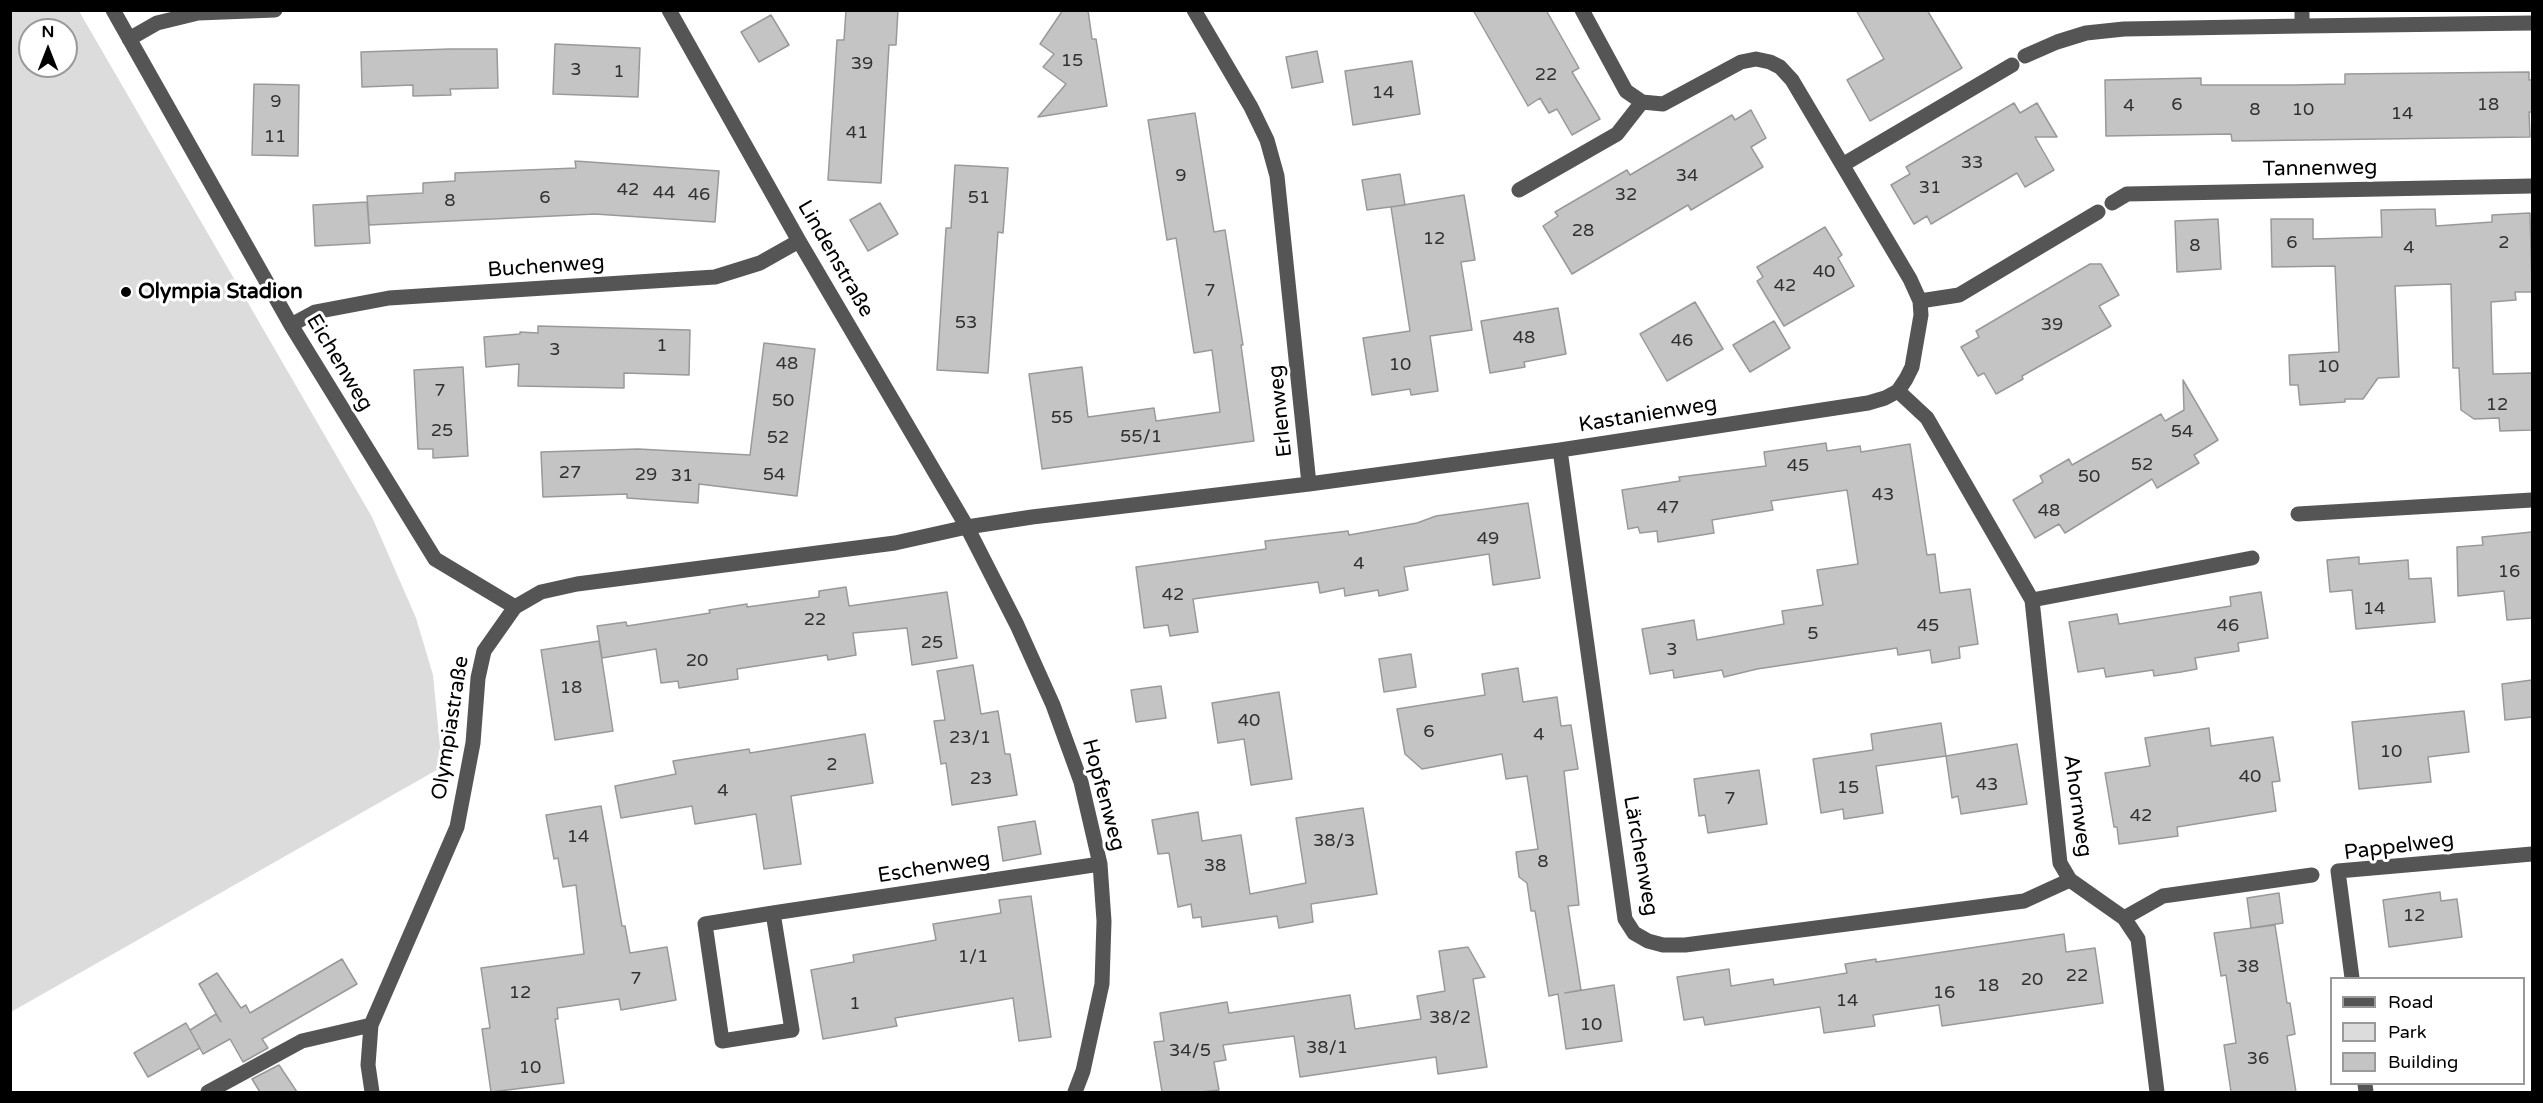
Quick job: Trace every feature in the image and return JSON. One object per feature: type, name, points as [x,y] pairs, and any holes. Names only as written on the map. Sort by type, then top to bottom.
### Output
[{"type":"street","name":"Eichenweg","points":[[113,10],[291,325],[435,560],[515,607]]},
{"type":"street","points":[[129,39],[157,23],[198,13],[275,10]]},
{"type":"street","name":"Lindenstraße","points":[[669,10],[799,241],[967,527]]},
{"type":"street","name":"Erlenweg","points":[[967,527],[1309,484],[1277,176],[1267,140],[1251,107],[1194,10]]},
{"type":"street","points":[[1582,10],[1626,91],[1642,102],[1663,104],[1741,62],[1756,59],[1780,67],[1792,80],[1844,164],[1910,279],[1920,301],[1921,315],[1912,368],[1898,391]]},
{"type":"street","points":[[2025,56],[2056,42],[2086,33],[2124,29],[2302,18],[2532,23]]},
{"type":"street","points":[[1844,164],[2012,65]]},
{"type":"street","points":[[1518,190],[1617,134],[1642,102]]},
{"type":"street","name":"Tannenweg","points":[[2112,203],[2127,195],[2532,186]]},
{"type":"street","points":[[1920,301],[1959,295],[2098,212]]},
{"type":"street","name":"Buchenweg","points":[[291,325],[315,312],[389,298],[715,277],[760,263],[799,241]]},
{"type":"street","name":"Kastanienweg","points":[[1309,484],[1560,450],[1868,403],[1898,391]]},
{"type":"street","name":"Ahornweg","points":[[1898,391],[1927,418],[2032,600],[2061,863],[2070,880],[2124,918],[2138,939],[2157,1092]]},
{"type":"street","name":"Lärchenweg","points":[[1560,450],[1625,919],[1634,933],[1648,941],[1663,945],[1685,945],[2024,901],[2070,880]]},
{"type":"street","points":[[2298,514],[2532,500]]},
{"type":"street","name":"Olympiastraße","points":[[372,1092],[368,1065],[371,1024],[457,827],[473,742],[478,678],[484,651],[515,607],[541,592],[577,584],[895,543],[967,527]]},
{"type":"street","name":"Hopfenweg","points":[[967,527],[1017,625],[1053,705],[1081,782],[1100,864],[1104,921],[1102,984],[1083,1071],[1075,1092]]},
{"type":"street","points":[[2032,600],[2253,558]]},
{"type":"street","name":"Pappelweg","points":[[2352,977],[2338,871],[2532,854]]},
{"type":"street","name":"Eschenweg","points":[[773,913],[792,1030],[722,1041],[705,924],[773,913],[1100,864]]},
{"type":"street","points":[[2124,918],[2163,896],[2312,875]]},
{"type":"street","points":[[208,1092],[302,1041],[371,1024]]},
{"type":"green space","name":"Olympia Stadion","points":[[11,10],[79,11],[372,517],[416,618],[433,675],[442,767],[11,1012]]},
{"type":"building","points":[[846,10],[898,10],[896,45],[889,45],[881,183],[828,180],[837,40],[844,40]]},
{"type":"building","points":[[1063,10],[1088,10],[1092,39],[1096,39],[1107,106],[1038,117],[1066,84],[1043,67],[1054,54],[1040,44]]},
{"type":"building","points":[[1473,10],[1546,10],[1579,68],[1572,72],[1600,119],[1572,135],[1557,109],[1549,113],[1540,98],[1528,106]]},
{"type":"building","points":[[1856,10],[1927,10],[1962,68],[1870,121],[1847,80],[1884,59]]},
{"type":"building","points":[[771,15],[789,45],[759,62],[741,32]]},
{"type":"building","points":[[555,44],[640,48],[638,97],[553,94]]},
{"type":"building","points":[[497,49],[498,88],[450,89],[451,95],[413,96],[413,85],[362,87],[361,52]]},
{"type":"building","points":[[1317,51],[1323,82],[1292,88],[1286,57]]},
{"type":"building","points":[[1412,61],[1420,114],[1353,125],[1345,71]]},
{"type":"building","points":[[2529,72],[2529,80],[2532,80],[2532,112],[2529,112],[2530,137],[2232,141],[2231,134],[2106,136],[2105,80],[2201,78],[2201,85],[2294,85],[2345,84],[2345,74]]},
{"type":"building","points":[[254,84],[299,85],[298,156],[252,155]]},
{"type":"building","points":[[2014,103],[2020,113],[2037,103],[2057,137],[2035,137],[2054,170],[2025,187],[2017,173],[1931,224],[1927,216],[1914,224],[1891,185],[1910,174],[1906,167]]},
{"type":"building","points":[[1751,110],[1766,138],[1751,147],[1763,167],[1691,210],[1688,205],[1572,274],[1543,226],[1558,216],[1555,212],[1627,170],[1630,175],[1732,115],[1735,120]]},
{"type":"building","points":[[1195,113],[1214,232],[1225,230],[1243,345],[1241,345],[1254,441],[1042,469],[1029,374],[1082,367],[1088,417],[1154,408],[1156,421],[1220,412],[1212,350],[1194,353],[1176,238],[1167,240],[1148,120]]},
{"type":"building","points":[[575,161],[719,171],[715,222],[595,214],[369,225],[367,196],[423,193],[423,183],[455,181],[455,173],[576,168]]},
{"type":"building","points":[[955,165],[1008,168],[1003,233],[998,232],[988,373],[937,370],[946,228],[951,228]]},
{"type":"building","points":[[1400,174],[1405,205],[1367,210],[1362,180]]},
{"type":"building","points":[[1464,195],[1475,260],[1461,262],[1472,330],[1430,336],[1438,391],[1411,395],[1410,389],[1372,395],[1363,338],[1410,331],[1391,207]]},
{"type":"building","points":[[367,202],[370,243],[315,246],[313,205]]},
{"type":"building","points":[[880,203],[898,234],[868,251],[850,220]]},
{"type":"building","points":[[2435,209],[2436,226],[2492,222],[2492,215],[2530,213],[2532,292],[2515,292],[2516,300],[2491,302],[2493,374],[2532,373],[2532,430],[2500,431],[2499,418],[2474,419],[2461,410],[2459,368],[2453,368],[2451,284],[2395,286],[2399,377],[2378,378],[2363,399],[2345,399],[2345,402],[2300,405],[2298,385],[2290,385],[2289,355],[2339,352],[2335,266],[2272,267],[2271,219],[2313,219],[2313,239],[2382,237],[2381,210]]},
{"type":"building","points":[[2218,219],[2221,269],[2177,272],[2175,221]]},
{"type":"building","points":[[1825,227],[1842,255],[1838,258],[1854,286],[1784,326],[1757,281],[1763,277],[1757,267]]},
{"type":"building","points":[[2090,264],[2101,264],[2119,295],[2099,306],[2111,326],[2022,376],[2023,379],[1996,394],[1984,373],[1978,376],[1961,347],[1979,337],[1976,331]]},
{"type":"building","points":[[1695,302],[1723,349],[1667,381],[1640,334]]},
{"type":"building","points":[[1558,308],[1566,354],[1524,362],[1525,367],[1490,373],[1481,321]]},
{"type":"building","points":[[1774,321],[1790,348],[1750,372],[1733,345]]},
{"type":"building","points":[[538,326],[690,330],[689,375],[624,373],[624,388],[518,386],[519,364],[486,367],[484,337],[520,334],[520,332],[538,333]]},
{"type":"building","points":[[764,343],[815,349],[797,496],[699,484],[698,503],[627,498],[627,494],[543,497],[541,452],[638,449],[750,455]]},
{"type":"building","points":[[463,367],[468,456],[433,458],[433,449],[418,449],[414,370]]},
{"type":"building","points":[[2183,380],[2218,440],[2194,455],[2199,463],[2157,488],[2152,479],[2065,533],[2059,524],[2035,538],[2013,500],[2043,482],[2040,476],[2069,459],[2072,465],[2161,414],[2165,421],[2184,410]]},
{"type":"building","points":[[1826,443],[1827,451],[1860,446],[1861,452],[1910,444],[1927,555],[1935,554],[1940,593],[1970,589],[1978,644],[1959,647],[1960,658],[1932,663],[1930,650],[1898,655],[1897,648],[1757,669],[1724,677],[1722,670],[1674,678],[1673,670],[1650,674],[1642,629],[1694,620],[1697,640],[1784,624],[1782,611],[1823,605],[1817,570],[1858,564],[1847,490],[1771,501],[1773,510],[1712,520],[1714,533],[1658,542],[1657,531],[1640,533],[1638,527],[1628,529],[1622,490],[1680,481],[1679,477],[1766,466],[1764,452]]},
{"type":"building","points":[[1528,503],[1540,578],[1493,585],[1489,554],[1404,567],[1408,590],[1379,596],[1378,590],[1345,596],[1344,588],[1320,593],[1318,582],[1193,599],[1198,632],[1170,636],[1168,625],[1144,628],[1136,567],[1266,549],[1265,541],[1348,531],[1349,535],[1417,523],[1436,516]]},
{"type":"building","points":[[2532,532],[2532,618],[2507,620],[2504,591],[2458,596],[2457,547],[2483,545],[2482,537]]},
{"type":"building","points":[[2359,557],[2359,564],[2408,560],[2409,579],[2431,578],[2435,622],[2356,629],[2352,590],[2330,592],[2327,560]]},
{"type":"building","points":[[846,587],[849,606],[947,592],[957,658],[912,665],[907,628],[853,633],[856,655],[828,660],[827,655],[737,669],[738,679],[679,688],[678,681],[661,683],[656,649],[602,658],[597,626],[626,622],[627,626],[710,613],[709,610],[747,604],[747,607],[819,597],[819,591]]},
{"type":"building","points":[[2261,592],[2268,638],[2238,643],[2239,651],[2195,658],[2197,669],[2154,676],[2153,670],[2106,677],[2104,668],[2078,672],[2069,622],[2117,614],[2119,624],[2231,606],[2230,597]]},
{"type":"building","points":[[599,641],[613,731],[555,740],[541,650]]},
{"type":"building","points":[[1411,654],[1416,687],[1384,692],[1379,659]]},
{"type":"building","points":[[973,665],[981,714],[998,711],[1005,754],[1010,754],[1017,795],[952,805],[946,763],[941,764],[934,721],[945,720],[937,671]]},
{"type":"building","points":[[1518,668],[1523,702],[1557,697],[1561,726],[1571,725],[1578,769],[1564,771],[1579,905],[1568,906],[1581,990],[1565,993],[1614,985],[1622,1041],[1566,1049],[1558,994],[1549,996],[1535,911],[1531,911],[1527,883],[1519,877],[1516,852],[1538,849],[1527,776],[1506,779],[1502,754],[1422,769],[1405,754],[1397,709],[1485,695],[1482,674]]},
{"type":"building","points":[[2532,680],[2532,717],[2505,720],[2502,684]]},
{"type":"building","points":[[1161,686],[1166,718],[1136,722],[1131,690]]},
{"type":"building","points":[[1279,692],[1292,779],[1251,785],[1244,739],[1218,743],[1212,703]]},
{"type":"building","points":[[2464,711],[2469,752],[2428,757],[2431,782],[2359,789],[2352,722]]},
{"type":"building","points":[[1941,723],[1946,756],[1876,766],[1883,813],[1844,819],[1843,809],[1821,813],[1813,759],[1873,750],[1871,734]]},
{"type":"building","points":[[2209,728],[2211,746],[2273,737],[2280,781],[2272,782],[2276,811],[2177,827],[2178,836],[2119,844],[2105,773],[2150,766],[2145,738]]},
{"type":"building","points":[[865,734],[873,783],[791,796],[801,864],[764,869],[756,814],[695,824],[692,806],[621,818],[615,786],[676,774],[673,761],[749,749],[750,753]]},
{"type":"building","points":[[2017,744],[2027,804],[1961,814],[1958,796],[1952,798],[1946,756]]},
{"type":"building","points":[[1759,770],[1767,824],[1708,833],[1705,815],[1699,816],[1694,779]]},
{"type":"building","points":[[601,806],[622,926],[625,926],[630,953],[667,947],[676,1000],[621,1010],[619,999],[557,1008],[558,1019],[555,1019],[564,1083],[491,1092],[482,1029],[490,1028],[481,968],[584,954],[576,885],[563,887],[558,858],[554,859],[546,815]]},
{"type":"building","points":[[1363,808],[1377,894],[1311,904],[1313,922],[1279,928],[1277,916],[1202,927],[1201,917],[1193,918],[1191,904],[1178,907],[1169,853],[1158,854],[1152,820],[1198,812],[1202,841],[1241,835],[1250,894],[1306,883],[1296,818]]},
{"type":"building","points":[[1035,821],[1041,854],[1003,861],[998,827]]},
{"type":"building","points":[[2440,892],[2441,901],[2457,899],[2462,937],[2389,947],[2383,900]]},
{"type":"building","points":[[2279,893],[2283,923],[2251,928],[2247,898]]},
{"type":"building","points":[[1031,896],[1051,1037],[1019,1041],[1013,998],[895,1018],[897,1026],[823,1039],[811,970],[854,962],[853,955],[936,940],[933,924],[1001,913],[999,900]]},
{"type":"building","points":[[2275,925],[2287,1003],[2290,1003],[2295,1034],[2287,1036],[2296,1092],[2231,1092],[2224,1045],[2236,1043],[2226,975],[2221,976],[2214,933]]},
{"type":"building","points":[[2064,934],[2066,952],[2095,948],[2103,1003],[1942,1026],[1939,1005],[1873,1015],[1875,1026],[1824,1033],[1820,1007],[1705,1025],[1703,1017],[1684,1020],[1677,977],[1729,969],[1731,986],[1773,979],[1774,985],[1847,973],[1845,964],[1876,959],[1876,962]]},
{"type":"building","points":[[1468,947],[1485,977],[1473,979],[1487,1067],[1438,1074],[1436,1057],[1300,1077],[1294,1036],[1223,1045],[1226,1060],[1214,1062],[1219,1090],[1162,1092],[1154,1042],[1164,1041],[1160,1013],[1227,1002],[1229,1013],[1350,995],[1355,1029],[1421,1019],[1417,996],[1445,991],[1439,951]]},
{"type":"building","points":[[342,959],[357,984],[262,1039],[268,1048],[243,1062],[230,1039],[203,1054],[190,1030],[216,1014],[221,1022],[199,984],[217,973],[241,1008],[246,1005],[250,1013]]},
{"type":"building","points":[[186,1023],[200,1048],[148,1077],[134,1053]]},
{"type":"building","points":[[279,1065],[297,1092],[260,1092],[252,1079]]},
{"type":"place","name":"Olympia Stadion","points":[[126,292]]}]
